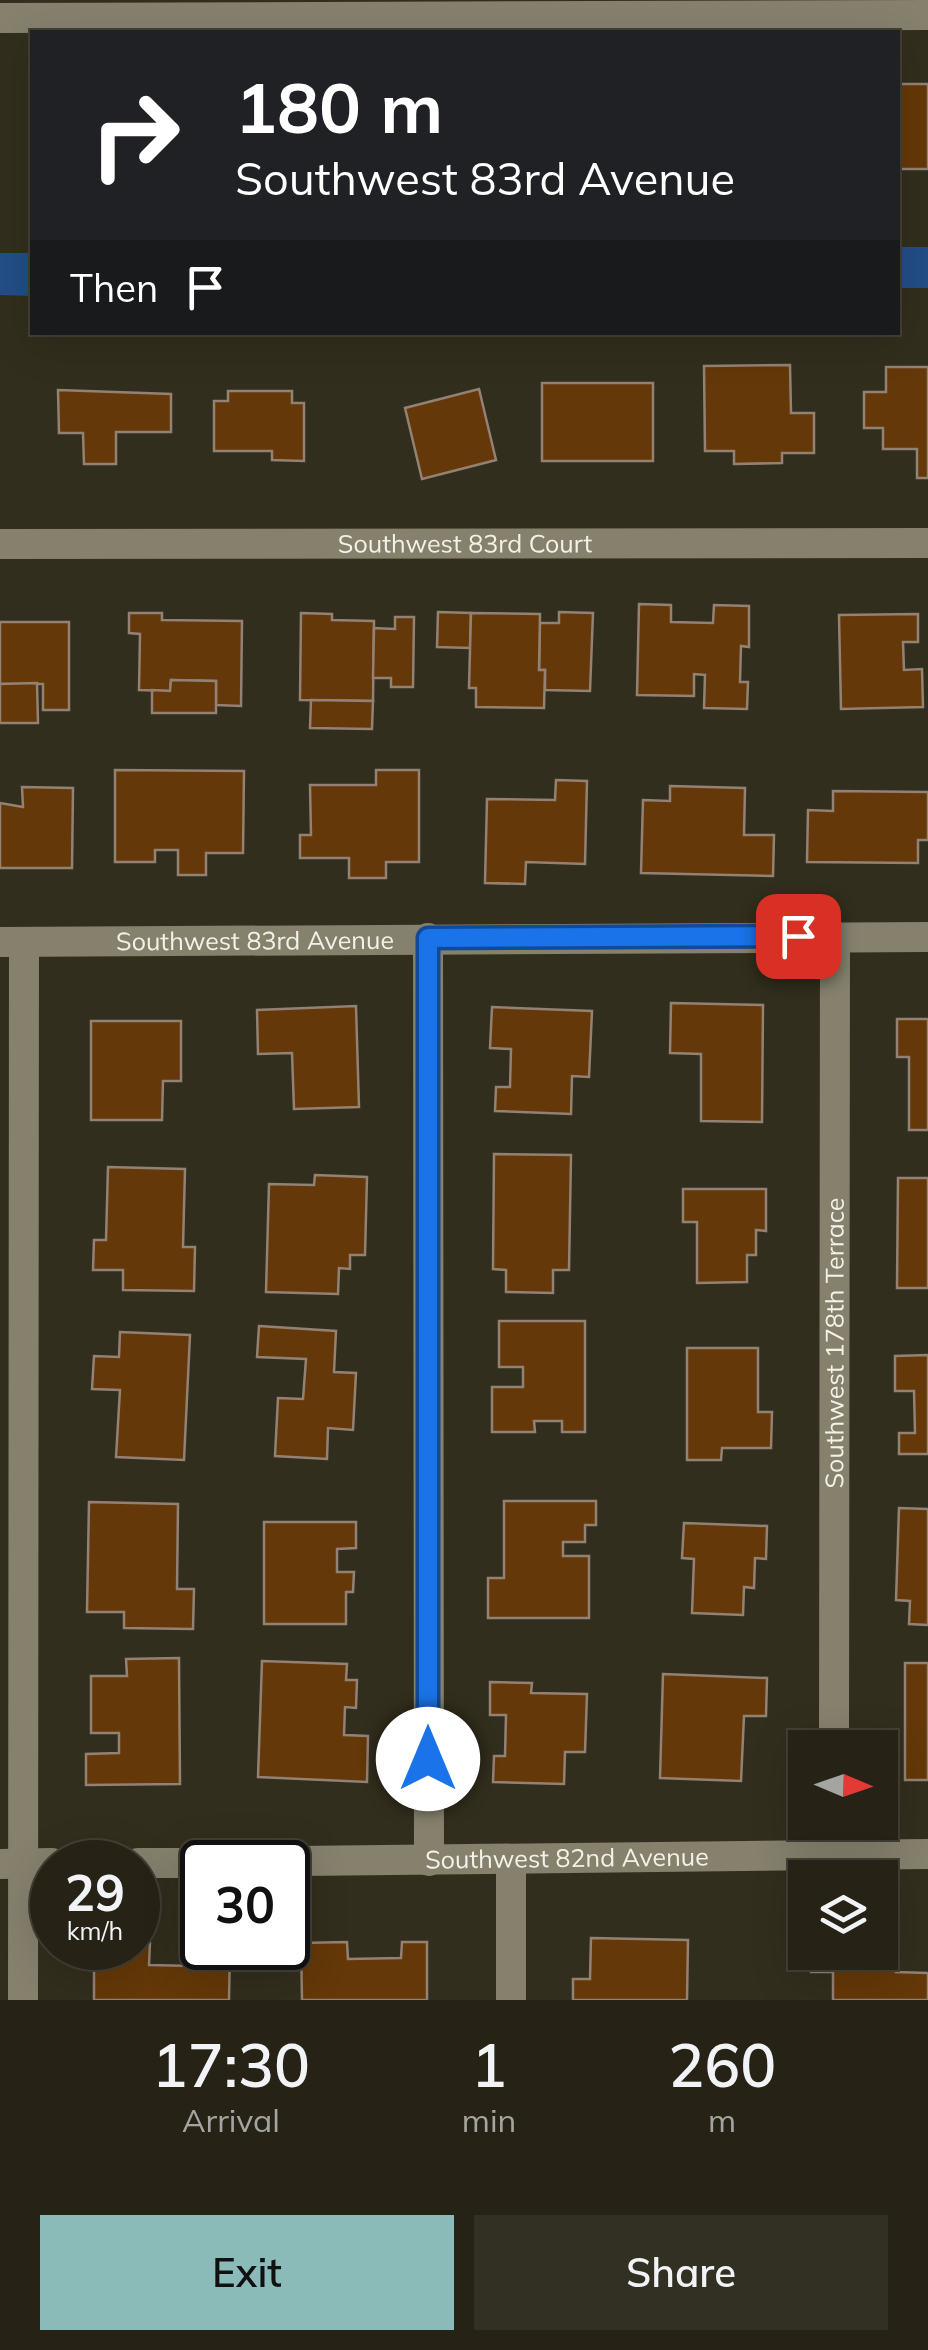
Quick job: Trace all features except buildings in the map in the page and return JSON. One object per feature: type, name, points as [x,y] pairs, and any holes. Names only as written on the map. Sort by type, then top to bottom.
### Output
[{"type":"street","points":[[0,18],[166,9],[574,8],[928,15]]},
{"type":"street","name":"Southwest 83rd Court","points":[[0,544],[928,543]]},
{"type":"street","name":"Southwest 178th Terrace","points":[[834,1730],[835,936]]},
{"type":"street","name":"Southwest 83rd Avenue","points":[[12,942],[928,937]]},
{"type":"street","points":[[428,938],[429,1861]]},
{"type":"street","points":[[12,942],[25,1864],[23,2000]]},
{"type":"street","points":[[832,1856],[833,1840]]},
{"type":"street","name":"Southwest 82nd Avenue","points":[[310,1862],[928,1854]]},
{"type":"street","points":[[510,1861],[511,2000]]},
{"type":"water","points":[[900,247],[928,247],[928,288],[900,288]]},
{"type":"water","points":[[0,253],[30,253],[30,296],[0,295]]},
{"type":"route","points":[[428,1759],[428,938],[798,936]]}]
